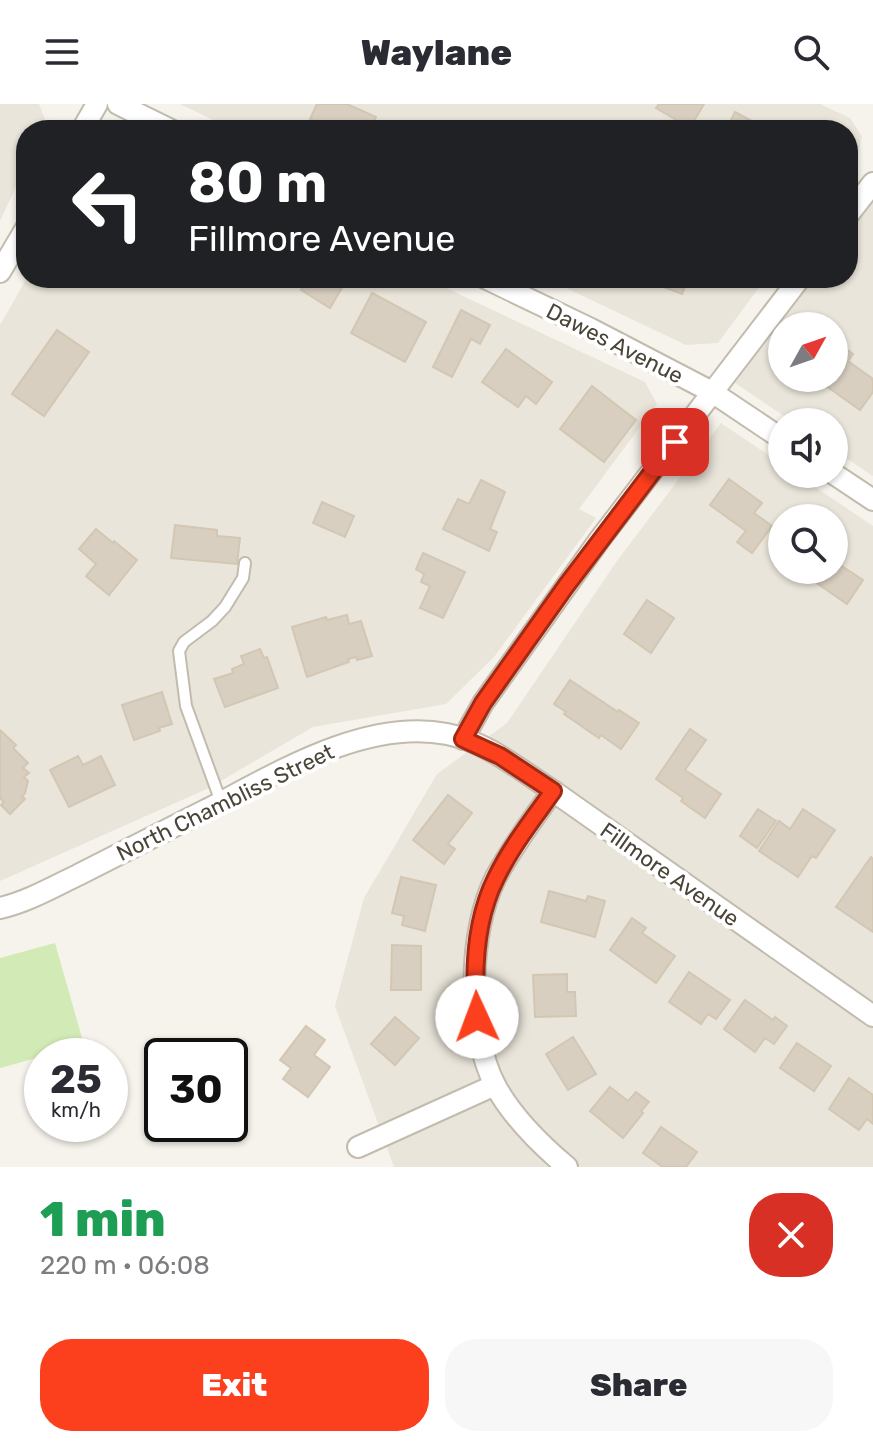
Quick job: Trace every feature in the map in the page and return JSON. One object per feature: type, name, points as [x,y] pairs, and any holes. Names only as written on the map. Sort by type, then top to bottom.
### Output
[{"type":"street","points":[[118,104],[151,120]]},
{"type":"street","points":[[858,202],[873,183]]},
{"type":"street","points":[[0,272],[16,245]]},
{"type":"street","name":"Dawes Avenue","points":[[506,288],[712,392],[768,430]]},
{"type":"street","points":[[463,739],[483,703],[591,552],[792,288]]},
{"type":"street","points":[[848,483],[873,500]]},
{"type":"street","name":"North Chambliss Street","points":[[4,902],[128,850],[323,752],[364,738],[411,731],[463,739]]},
{"type":"street","name":"Fillmore Avenue","points":[[463,739],[500,756],[553,791],[873,1016]]},
{"type":"street","points":[[553,791],[495,879],[477,947],[476,1001],[479,1034],[495,1085],[525,1125],[567,1167]]},
{"type":"street","points":[[358,1147],[495,1085]]},
{"type":"lane","points":[[221,802],[186,706],[179,651],[184,642],[225,607],[243,578],[245,563]]},
{"type":"shaded area","points":[[0,104],[39,104],[45,120],[16,120],[16,187],[0,221]]},
{"type":"shaded area","points":[[180,104],[820,104],[851,120],[213,120]]},
{"type":"shaded area","points":[[858,130],[862,136],[858,156]]},
{"type":"shaded area","points":[[873,193],[873,476],[848,459],[848,408],[772,408],[735,383],[768,337],[768,392],[848,392],[848,312],[786,312],[804,288],[858,288],[858,214]]},
{"type":"shaded area","points":[[21,288],[446,288],[645,382],[657,404],[579,509],[596,518],[494,657],[446,704],[313,727],[209,788],[0,881],[0,325]]},
{"type":"shaded area","points":[[566,288],[759,288],[718,343],[686,345]]},
{"type":"shaded area","points":[[721,423],[768,455],[768,488],[817,488],[840,504],[768,504],[768,584],[848,584],[848,509],[873,526],[873,1167],[394,1167],[335,1006],[364,898],[437,774],[507,723],[617,561]]},
{"type":"green space","points":[[55,943],[82,1038],[24,1038],[24,1061],[0,1068],[0,958]]},
{"type":"building","points":[[317,104],[347,104],[376,117],[375,120],[310,119]]},
{"type":"building","points":[[659,104],[704,104],[695,120],[676,120],[656,108]]},
{"type":"building","points":[[735,112],[750,120],[731,120]]},
{"type":"building","points":[[302,288],[342,288],[330,308]]},
{"type":"building","points":[[666,288],[684,288],[682,294]]},
{"type":"building","points":[[372,293],[426,322],[405,362],[351,333]]},
{"type":"building","points":[[461,310],[490,325],[480,344],[471,339],[452,377],[433,367]]},
{"type":"building","points":[[57,330],[89,352],[44,416],[12,394]]},
{"type":"building","points":[[506,349],[552,382],[536,404],[526,396],[518,407],[482,382]]},
{"type":"building","points":[[848,361],[873,379],[873,392],[860,410],[835,392],[848,392]]},
{"type":"building","points":[[592,386],[636,420],[604,462],[560,429]]},
{"type":"building","points":[[729,479],[762,503],[754,513],[768,523],[768,531],[752,553],[737,542],[746,531],[710,505]]},
{"type":"building","points":[[481,480],[505,492],[490,529],[497,532],[489,551],[443,529],[458,499],[469,504]]},
{"type":"building","points":[[322,502],[354,516],[345,537],[313,523]]},
{"type":"building","points":[[175,525],[217,530],[217,536],[240,538],[237,564],[171,558]]},
{"type":"building","points":[[96,529],[137,560],[109,595],[86,576],[96,564],[79,549]]},
{"type":"building","points":[[423,553],[465,572],[443,618],[420,608],[430,586],[421,582],[424,574],[416,569]]},
{"type":"building","points":[[848,570],[863,580],[847,604],[818,584],[848,584]]},
{"type":"building","points":[[647,600],[674,618],[651,653],[624,634]]},
{"type":"building","points":[[347,615],[349,624],[361,621],[372,656],[348,659],[349,662],[307,677],[292,627],[326,617],[327,620]]},
{"type":"building","points":[[260,649],[264,658],[267,657],[278,688],[225,707],[214,679],[233,673],[232,669],[244,664],[241,656]]},
{"type":"building","points":[[570,680],[639,723],[621,749],[601,735],[599,738],[554,704]]},
{"type":"building","points":[[162,692],[172,724],[134,740],[122,705]]},
{"type":"building","points":[[690,729],[706,740],[685,770],[721,794],[705,818],[656,779]]},
{"type":"building","points":[[0,730],[16,745],[13,748],[28,763],[23,768],[29,773],[24,777],[28,781],[22,797],[25,799],[10,814],[1,805],[4,802],[0,798]]},
{"type":"building","points":[[78,756],[83,765],[101,756],[115,785],[69,807],[50,770]]},
{"type":"building","points":[[448,795],[472,813],[448,844],[455,849],[444,864],[413,840]]},
{"type":"building","points":[[758,809],[776,821],[757,848],[740,836]]},
{"type":"building","points":[[803,809],[835,830],[798,877],[759,851],[779,821],[790,829]]},
{"type":"building","points":[[871,857],[873,859],[873,932],[836,907]]},
{"type":"building","points":[[401,877],[436,885],[425,931],[402,925],[404,916],[392,913]]},
{"type":"building","points":[[549,891],[586,901],[588,896],[605,901],[595,937],[541,922]]},
{"type":"building","points":[[632,918],[646,928],[642,933],[675,956],[656,983],[610,950]]},
{"type":"building","points":[[392,945],[421,946],[421,990],[391,990]]},
{"type":"building","points":[[689,972],[730,1000],[716,1019],[708,1014],[701,1024],[669,1002]]},
{"type":"building","points":[[567,974],[567,992],[575,992],[576,1016],[535,1017],[533,975]]},
{"type":"building","points":[[745,1000],[787,1026],[774,1044],[765,1038],[755,1052],[724,1029]]},
{"type":"building","points":[[395,1017],[419,1038],[395,1065],[371,1044]]},
{"type":"building","points":[[306,1026],[325,1040],[314,1055],[330,1067],[308,1097],[283,1079],[291,1068],[280,1060]]},
{"type":"building","points":[[573,1037],[596,1074],[568,1090],[546,1054]]},
{"type":"building","points":[[797,1043],[831,1066],[814,1091],[780,1068]]},
{"type":"building","points":[[849,1078],[873,1095],[873,1124],[867,1119],[859,1130],[829,1109]]},
{"type":"building","points":[[610,1087],[628,1101],[636,1092],[649,1102],[623,1138],[590,1111]]},
{"type":"building","points":[[661,1127],[697,1152],[686,1167],[663,1167],[643,1153]]},
{"type":"route","points":[[477,1017],[477,947],[487,901],[508,857],[553,791],[500,756],[463,739],[483,703],[566,586],[675,442]]}]
